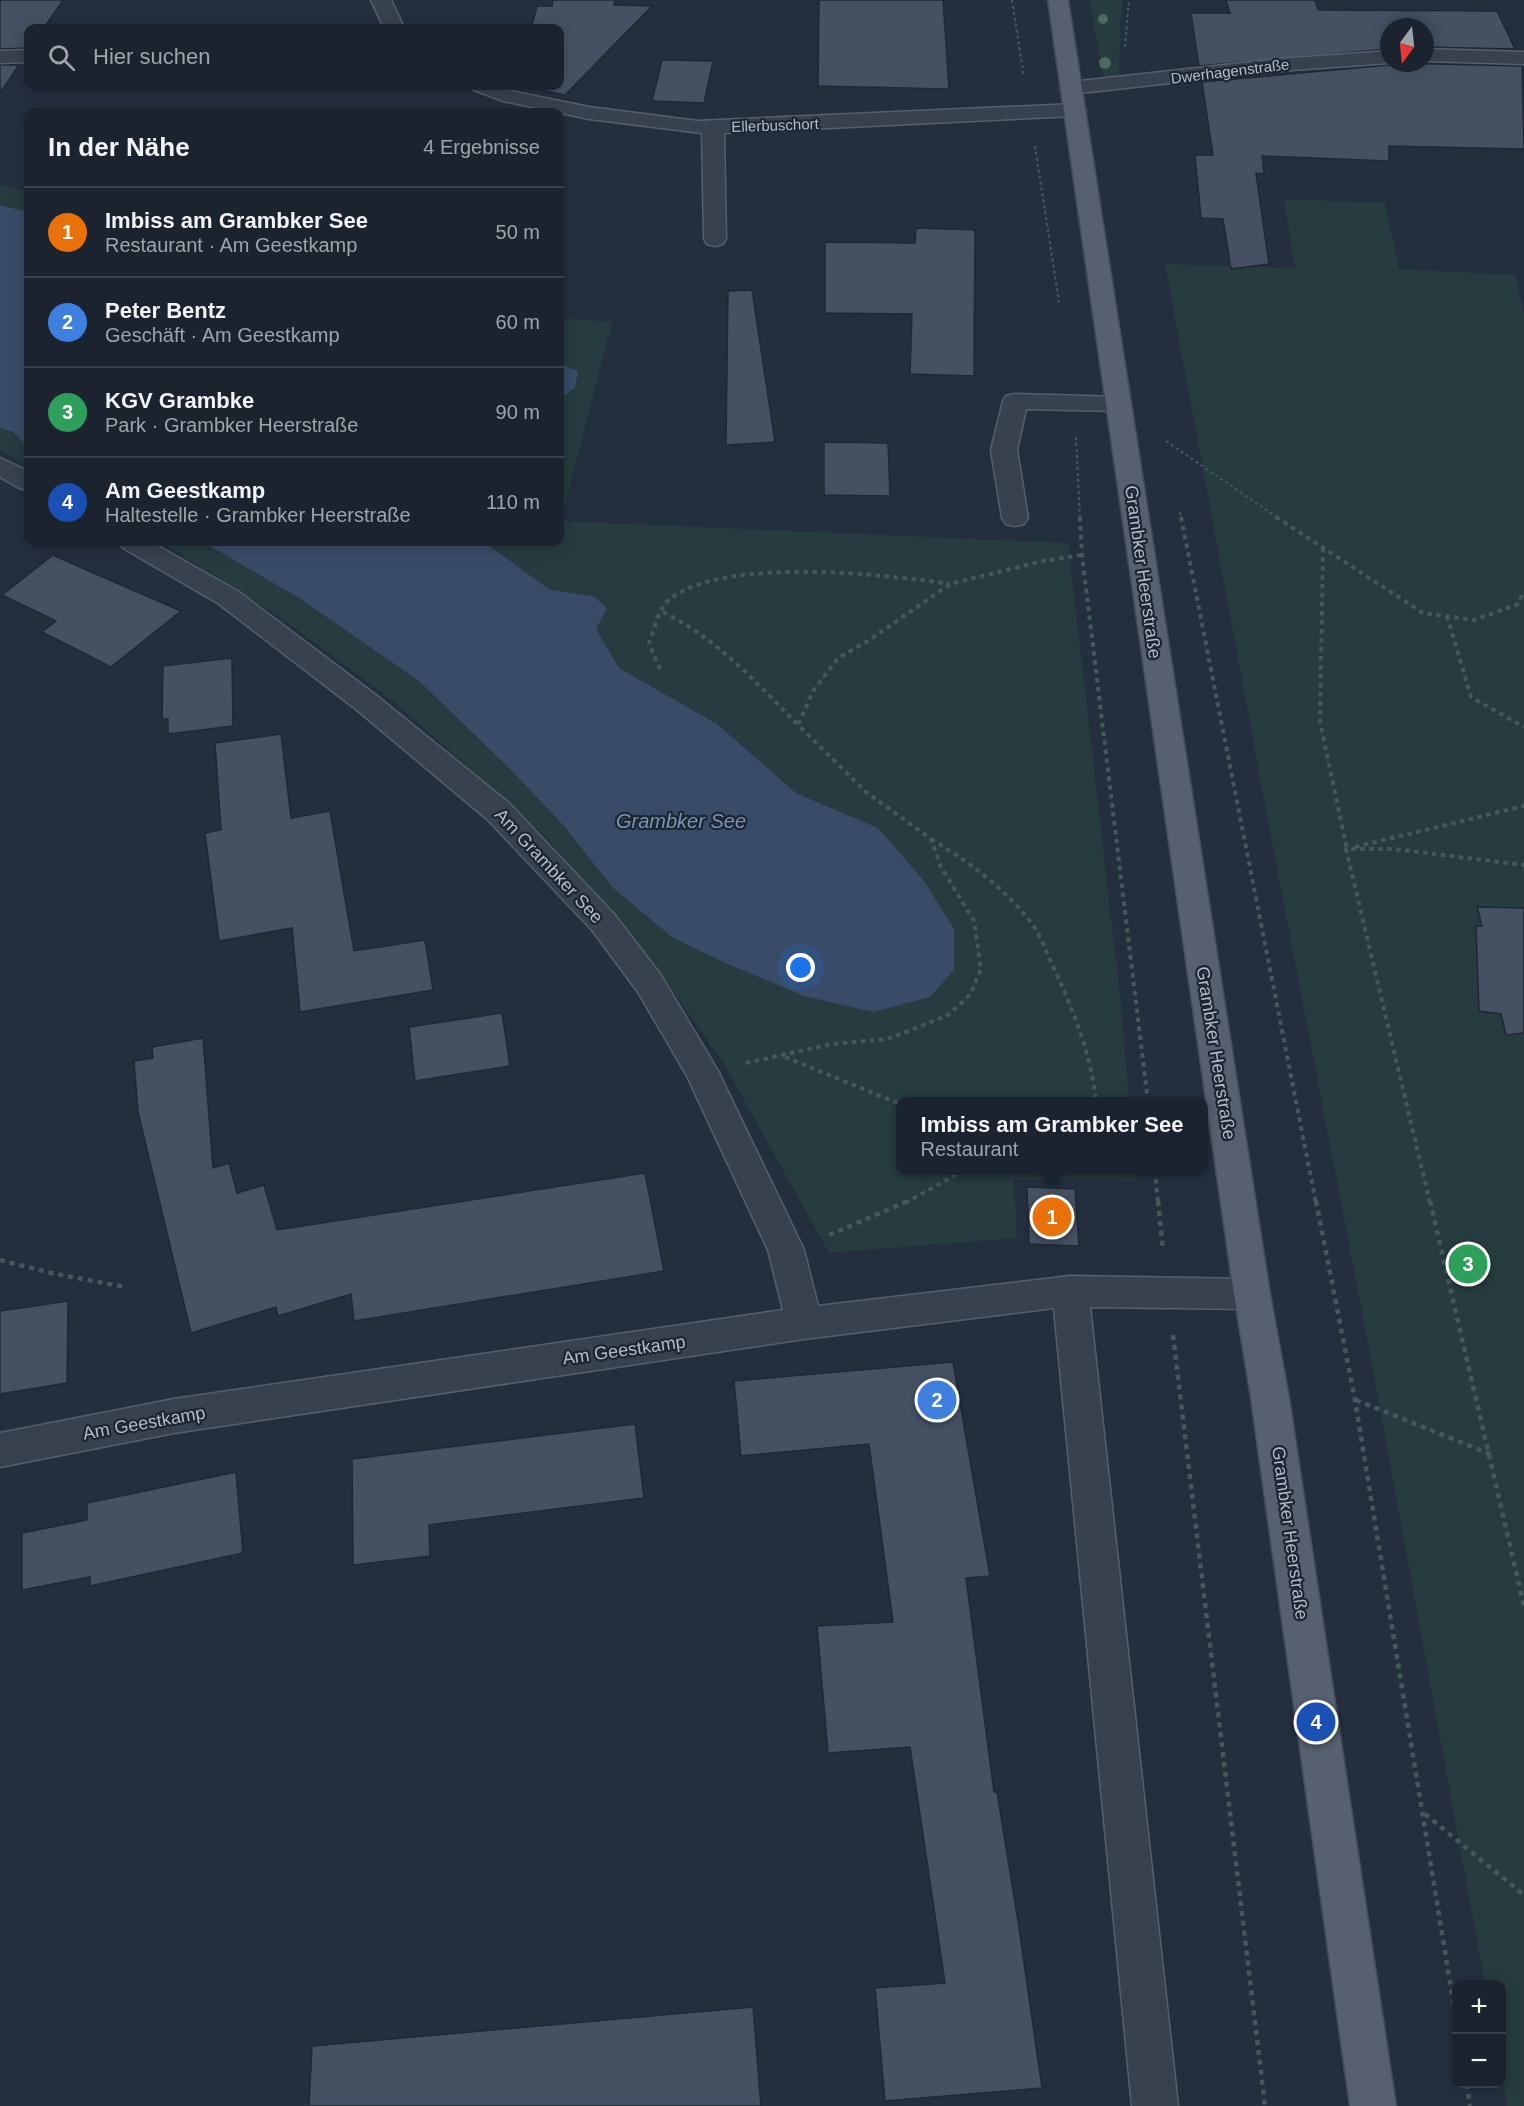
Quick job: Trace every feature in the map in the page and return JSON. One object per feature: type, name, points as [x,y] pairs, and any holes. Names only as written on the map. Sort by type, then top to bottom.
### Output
[{"type":"main road","name":"Grambker Heerstraße","points":[[1058,0],[1140,557],[1270,1398],[1373,2106]]},
{"type":"street","points":[[381,0],[392,24]]},
{"type":"street","points":[[1434,55],[1524,58]]},
{"type":"street","points":[[0,57],[24,56]]},
{"type":"street","name":"Dwerhagenstraße","points":[[1073,99],[1141,82],[1279,65],[1380,58]]},
{"type":"street","name":"Ellerbuschort","points":[[493,90],[510,96],[590,113],[698,126],[821,123],[1030,113],[1073,99]]},
{"type":"street","points":[[713,126],[715,238]]},
{"type":"street","points":[[1015,518],[1004,450],[1015,401],[1119,404]]},
{"type":"street","points":[[0,466],[24,480]]},
{"type":"street","name":"Am Grambker See","points":[[139,546],[229,598],[367,703],[499,812],[603,922],[649,983],[701,1071],[786,1250],[804,1323]]},
{"type":"street","points":[[1070,1291],[1155,2106]]},
{"type":"street","name":"Am Geestkamp","points":[[0,1450],[174,1416],[804,1323],[1070,1291],[1252,1293]]},
{"type":"path","points":[[1012,0],[1060,310]]},
{"type":"path","points":[[1075,402],[1082,555],[1148,1097]]},
{"type":"path","points":[[1119,404],[1167,442],[1236,491],[1423,613],[1474,620],[1518,604],[1524,591]]},
{"type":"path","points":[[1165,430],[1169,453]]},
{"type":"path","points":[[1178,500],[1355,1400],[1452,1993]]},
{"type":"path","points":[[1323,548],[1320,722],[1346,849],[1524,1606]]},
{"type":"path","points":[[798,725],[813,691],[838,658],[868,641],[951,584],[1043,561],[1082,555]]},
{"type":"path","points":[[660,669],[650,643],[668,599],[685,588],[724,577],[797,573],[915,578],[951,584]]},
{"type":"path","points":[[663,612],[687,623],[721,647],[866,792],[986,875],[1031,922],[1074,1010],[1095,1078],[1095,1097]]},
{"type":"path","points":[[1447,616],[1471,697],[1524,727]]},
{"type":"path","points":[[1346,849],[1524,806]]},
{"type":"path","points":[[701,1071],[784,1056],[832,1044],[888,1039],[948,1015],[970,995],[981,969],[974,921],[941,867],[931,839]]},
{"type":"path","points":[[1346,849],[1395,849],[1524,865]]},
{"type":"path","points":[[784,1056],[896,1102]]},
{"type":"path","points":[[786,1250],[893,1209],[954,1175]]},
{"type":"path","points":[[1156,1175],[1265,2106]]},
{"type":"path","points":[[0,1260],[51,1273],[124,1287]]},
{"type":"path","points":[[1355,1400],[1490,1454]]},
{"type":"path","points":[[1424,1813],[1524,1895]]},
{"type":"path","points":[[1468,2088],[1470,2106]]},
{"type":"green space","points":[[1089,0],[1123,0],[1119,79],[1104,78]]},
{"type":"green space","points":[[0,184],[24,191],[24,211],[0,205]]},
{"type":"green space","points":[[1284,199],[1385,203],[1399,269],[1515,275],[1524,314],[1524,2106],[1507,2106],[1504,2088],[1506,2088],[1506,1980],[1484,1980],[1368,1343],[1165,264],[1295,268]]},
{"type":"green space","points":[[564,318],[612,322],[564,509],[564,394],[578,371],[564,366]]},
{"type":"green space","points":[[0,428],[13,432],[24,443],[24,464],[0,450]]},
{"type":"green space","points":[[564,521],[1068,543],[1121,1005],[1129,1097],[896,1097],[896,1175],[1136,1175],[1137,1181],[1014,1180],[1017,1238],[829,1253],[723,1062],[647,955],[540,831],[388,697],[278,616],[167,546],[210,546],[299,598],[419,681],[511,770],[563,825],[613,888],[725,963],[804,996],[873,1012],[878,828],[796,793],[717,724],[619,668],[596,629],[593,596],[550,591],[489,546],[564,546]]},
{"type":"water","points":[[0,205],[24,211],[24,443],[13,432],[0,428]]},
{"type":"water","points":[[564,366],[578,371],[575,388],[564,396]]},
{"type":"water","name":"Grambker See","points":[[210,546],[490,546],[550,590],[593,596],[607,608],[596,629],[619,668],[717,724],[796,793],[878,828],[924,881],[954,929],[954,970],[930,997],[873,1012],[804,996],[725,963],[672,937],[613,888],[563,825],[511,770],[419,681],[299,598]]},
{"type":"building","points":[[0,0],[63,0],[47,24],[24,24],[24,48],[0,49]]},
{"type":"building","points":[[553,0],[615,0],[614,5],[652,6],[565,95],[541,90],[564,90],[564,24],[532,24],[537,6],[552,6]]},
{"type":"building","points":[[819,0],[943,0],[949,89],[818,86]]},
{"type":"building","points":[[1226,0],[1315,0],[1318,10],[1497,11],[1515,49],[1434,47],[1434,18],[1380,18],[1380,50],[1199,66],[1191,13],[1230,13]]},
{"type":"building","points":[[662,60],[713,61],[704,103],[652,101]]},
{"type":"building","points":[[1434,64],[1522,66],[1524,149],[1389,146],[1389,161],[1262,156],[1264,174],[1256,173],[1269,264],[1231,269],[1223,219],[1201,218],[1195,155],[1213,155],[1202,82],[1380,66],[1380,72],[1434,72]]},
{"type":"building","points":[[0,65],[19,65],[0,93]]},
{"type":"building","points":[[916,228],[975,230],[974,376],[910,374],[912,314],[825,313],[825,242],[915,243]]},
{"type":"building","points":[[752,290],[775,442],[726,445],[728,291]]},
{"type":"building","points":[[824,442],[888,443],[890,496],[824,495]]},
{"type":"building","points":[[53,555],[181,611],[111,667],[42,632],[56,621],[2,595]]},
{"type":"building","points":[[232,658],[233,726],[168,734],[168,719],[162,719],[163,666]]},
{"type":"building","points":[[281,734],[291,818],[330,811],[354,951],[425,940],[433,990],[300,1012],[292,928],[219,941],[205,833],[221,830],[215,743]]},
{"type":"building","points":[[1477,907],[1524,908],[1524,1033],[1506,1035],[1501,1014],[1479,1011],[1476,926],[1482,926]]},
{"type":"building","points":[[502,1013],[510,1066],[415,1081],[409,1027]]},
{"type":"building","points":[[203,1038],[213,1168],[229,1163],[237,1193],[264,1185],[277,1230],[645,1173],[664,1271],[354,1321],[351,1294],[278,1316],[276,1307],[191,1333],[138,1112],[134,1061],[153,1058],[152,1047]]},
{"type":"building","points":[[1027,1187],[1075,1189],[1079,1246],[1029,1244]]},
{"type":"building","points":[[68,1301],[67,1383],[0,1394],[0,1311]]},
{"type":"building","points":[[953,1362],[990,1576],[966,1578],[994,1792],[997,1792],[1018,1921],[1042,2088],[885,2101],[875,1988],[945,1983],[910,1747],[828,1753],[817,1626],[893,1622],[869,1444],[741,1456],[734,1381]]},
{"type":"building","points":[[635,1424],[644,1498],[429,1525],[430,1556],[353,1565],[352,1459]]},
{"type":"building","points":[[236,1472],[243,1553],[90,1586],[90,1577],[22,1590],[22,1533],[87,1520],[87,1503]]},
{"type":"building","points":[[753,2007],[761,2106],[309,2106],[312,2046]]},
{"type":"place","name":"Imbiss am Grambker See","points":[[1052,1217]]},
{"type":"place","name":"KGV Grambke","points":[[1468,1264]]},
{"type":"place","name":"Peter Bentz","points":[[937,1400]]},
{"type":"place","name":"Am Geestkamp","points":[[1316,1722]]}]
